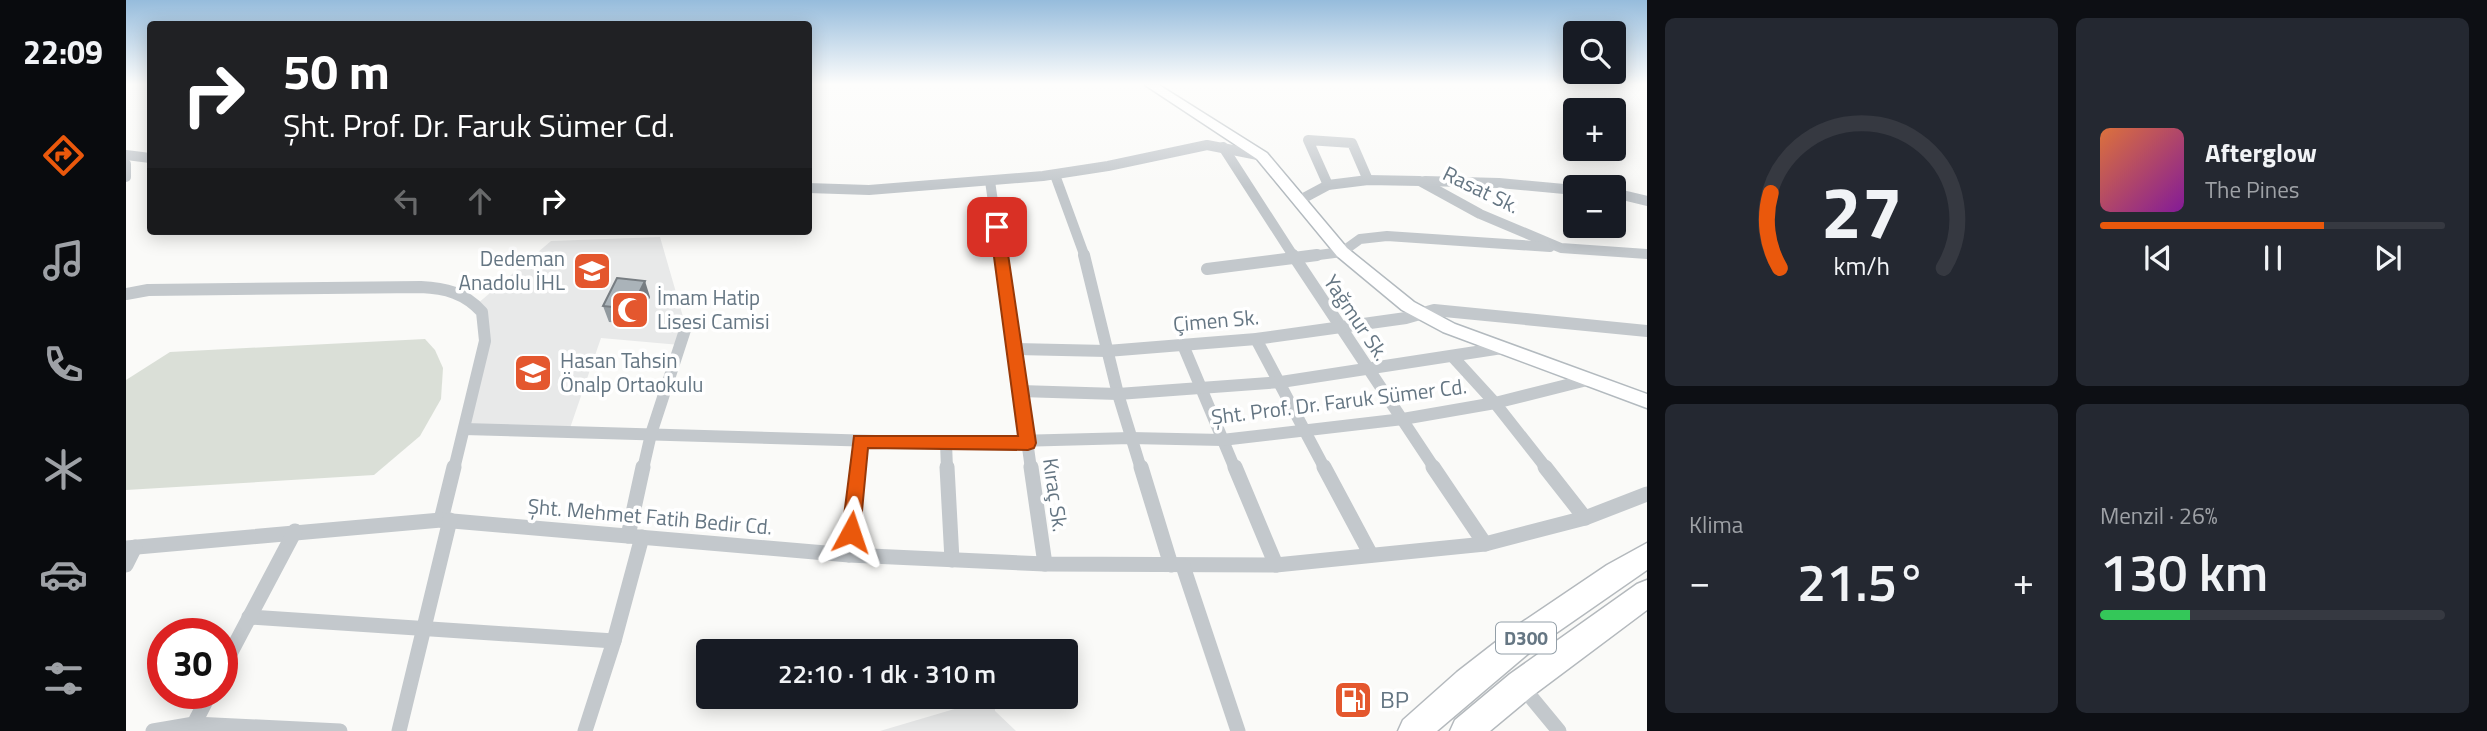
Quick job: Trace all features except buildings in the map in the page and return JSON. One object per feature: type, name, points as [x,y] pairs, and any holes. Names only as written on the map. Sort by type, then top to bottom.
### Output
[{"type":"highway","name":"D300","points":[[1414,731],[1496,660],[1605,580],[1647,555]]},
{"type":"highway","name":"D300","points":[[1466,731],[1521,685],[1647,593]]},
{"type":"street","points":[[1204,119],[1262,156],[1342,252],[1375,281],[1419,312],[1449,328],[1647,401]]},
{"type":"street","points":[[1328,185],[1308,140],[1352,143],[1368,180]]},
{"type":"street","points":[[812,188],[869,190],[1055,175],[1189,147],[1223,146],[1262,156]]},
{"type":"street","name":"Yağmur Sk.","points":[[1223,146],[1294,259],[1485,544]]},
{"type":"street","points":[[126,155],[147,158]]},
{"type":"street","points":[[126,164],[126,177]]},
{"type":"street","points":[[1055,175],[1083,250],[1131,439],[1238,731]]},
{"type":"street","name":"Rasat Sk.","points":[[1300,200],[1309,192],[1328,185],[1368,180],[1420,181],[1480,214],[1561,248],[1647,254]]},
{"type":"street","name":"Kıraç Sk.","points":[[990,181],[1045,564]]},
{"type":"street","points":[[1420,181],[1499,183],[1563,189]]},
{"type":"street","points":[[1626,196],[1647,201]]},
{"type":"street","points":[[1207,269],[1342,252],[1360,239],[1388,236],[1561,248]]},
{"type":"street","points":[[126,294],[148,290],[440,288],[454,291],[477,304],[482,312],[485,341],[464,429],[424,628],[398,731]]},
{"type":"street","points":[[1419,312],[1434,310],[1647,331]]},
{"type":"street","name":"Çimen Sk.","points":[[1014,349],[1107,351],[1256,339],[1406,318],[1419,312]]},
{"type":"street","points":[[585,731],[614,641],[635,537],[651,434],[686,327]]},
{"type":"street","points":[[1256,339],[1371,555]]},
{"type":"street","points":[[1183,345],[1276,565]]},
{"type":"street","points":[[1020,391],[1118,394],[1281,382],[1502,348]]},
{"type":"street","points":[[1453,357],[1495,403],[1585,518]]},
{"type":"street","name":"Şht. Prof. Dr. Faruk Sümer Cd.","points":[[464,429],[946,443],[1222,440],[1403,419],[1495,403],[1587,380]]},
{"type":"street","points":[[849,555],[860,441]]},
{"type":"street","points":[[946,443],[952,560]]},
{"type":"street","name":"Şht. Mehmet Fatih Bedir Cd.","points":[[131,547],[446,520],[849,555],[1045,564],[1276,565],[1485,544],[1585,518],[1647,494]]},
{"type":"street","points":[[238,638],[295,531]]},
{"type":"street","points":[[126,565],[131,547]]},
{"type":"street","points":[[249,617],[614,641]]},
{"type":"street","points":[[1521,685],[1559,731]]},
{"type":"street","points":[[194,724],[202,709]]},
{"type":"street","points":[[153,731],[194,724],[340,731]]},
{"type":"shaded area","points":[[660,237],[686,327],[680,345],[601,338],[569,431],[464,429],[485,341],[477,304],[551,241]]},
{"type":"shaded area","points":[[425,339],[435,350],[443,368],[441,399],[420,436],[374,475],[126,490],[126,380],[170,352]]},
{"type":"shaded area","points":[[954,709],[995,709],[1016,731],[880,731]]},
{"type":"place","name":"Dedeman Anadolu İHL","points":[[592,271]]},
{"type":"place","name":"İmam Hatip Lisesi Camisi","points":[[630,310]]},
{"type":"place","name":"Hasan Tahsin Önalp Ortaokulu","points":[[533,373]]},
{"type":"place","name":"BP","points":[[1353,700]]},
{"type":"route","points":[[851,532],[860,441],[1028,443],[997,227]]}]
